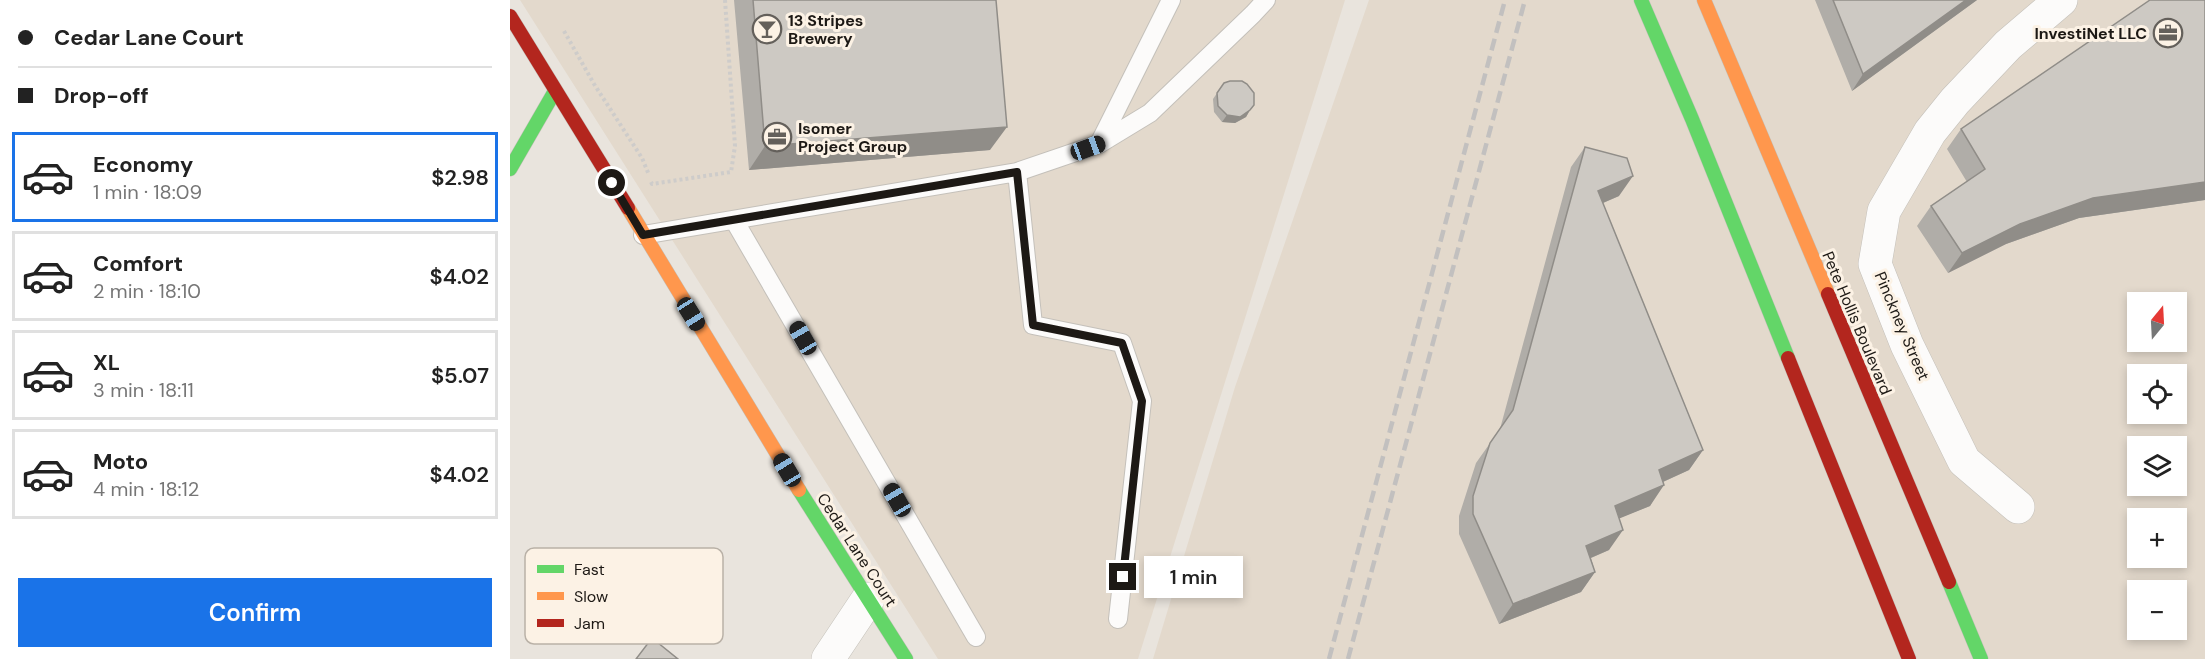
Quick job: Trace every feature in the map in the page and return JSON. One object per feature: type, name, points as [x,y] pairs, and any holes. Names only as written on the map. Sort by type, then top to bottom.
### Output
[{"type":"main road","points":[[1641,0],[1692,119],[1910,659]]},
{"type":"main road","name":"Pete Hollis Boulevard","points":[[1704,0],[1981,659]]},
{"type":"main road","name":"Cedar Lane Court","points":[[510,16],[835,548],[906,659]]},
{"type":"main road","points":[[510,169],[555,91]]},
{"type":"main road","points":[[1968,629],[1993,659]]},
{"type":"street","name":"Pinckney Street","points":[[2018,507],[1964,461],[1907,345],[1875,264],[1884,211],[1930,132],[1955,101],[2008,45],[2061,0]]},
{"type":"street","points":[[828,659],[868,599]]},
{"type":"lane","points":[[1099,144],[1171,0]]},
{"type":"lane","points":[[643,235],[1017,172],[1099,144],[1150,113],[1266,0]]},
{"type":"lane","points":[[1017,172],[1033,325],[1122,343],[1142,401],[1118,619]]},
{"type":"lane","points":[[734,220],[976,637]]},
{"type":"path","points":[[564,31],[594,84],[642,158],[652,184],[731,172],[735,146],[725,0]]},
{"type":"shaded area","points":[[520,0],[1345,0],[1138,659],[938,659]]},
{"type":"shaded area","points":[[1369,0],[2205,0],[2205,659],[1153,659],[1235,387]]},
{"type":"building","points":[[753,0],[996,0],[1007,127],[765,146]]},
{"type":"building","points":[[1833,0],[1966,0],[1863,74]]},
{"type":"building","points":[[2150,0],[2205,0],[2205,182],[2093,198],[2020,224],[1962,253],[1931,206],[1985,169],[1961,129]]},
{"type":"building","points":[[1242,81],[1254,93],[1254,105],[1240,117],[1227,115],[1218,106],[1217,93],[1224,83]]},
{"type":"building","points":[[1585,147],[1627,158],[1633,176],[1598,191],[1703,450],[1659,470],[1664,485],[1615,506],[1623,530],[1586,546],[1595,572],[1513,604],[1473,514],[1473,496],[1490,443],[1513,410]]},
{"type":"building","points":[[647,644],[659,644],[678,659],[636,659]]},
{"type":"railway","points":[[1329,659],[1505,0]]},
{"type":"railway","points":[[1348,659],[1525,0]]},
{"type":"traffic: fast","points":[[1641,0],[1692,119],[1788,358]]},
{"type":"traffic: fast","points":[[510,169],[555,91]]},
{"type":"traffic: fast","points":[[799,490],[906,659]]},
{"type":"traffic: fast","points":[[1949,582],[1981,659]]},
{"type":"traffic: slow","points":[[1704,0],[1828,294]]},
{"type":"traffic: slow","points":[[628,208],[799,490]]},
{"type":"traffic: jam","points":[[510,16],[628,208]]},
{"type":"traffic: jam","points":[[1828,294],[1949,582]]},
{"type":"traffic: jam","points":[[1788,358],[1909,659]]},
{"type":"place","name":"13 Stripes Brewery","points":[[767,29]]},
{"type":"place","name":"InvestiNet LLC","points":[[2168,33]]},
{"type":"place","name":"Isomer Project Group","points":[[777,137]]},
{"type":"route","points":[[612,183],[643,235],[1017,172],[1033,325],[1122,343],[1142,401],[1123,577]]}]
